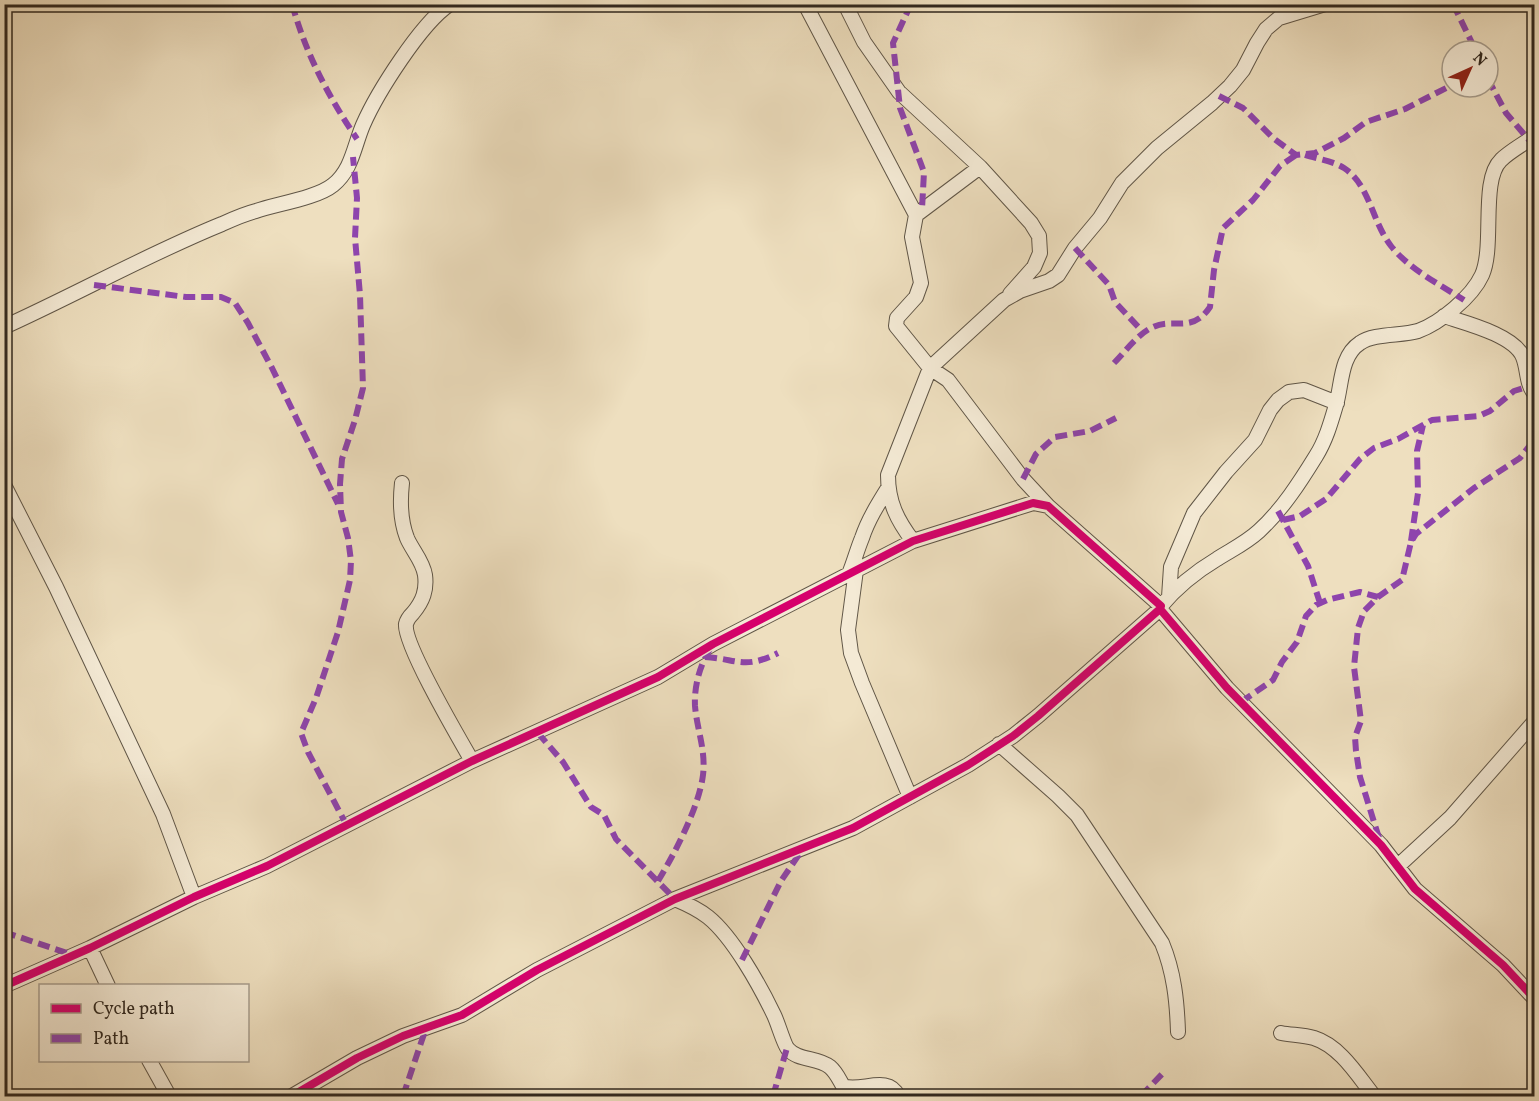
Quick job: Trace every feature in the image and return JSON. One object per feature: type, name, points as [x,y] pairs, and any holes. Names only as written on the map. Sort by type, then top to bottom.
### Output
[{"type":"street","points":[[4,327],[203,232],[255,211],[313,195],[333,186],[345,172],[353,157],[365,120],[393,74],[425,27],[450,4]]},
{"type":"street","points":[[805,4],[916,215]]},
{"type":"street","points":[[844,4],[864,42],[899,92],[980,167],[1031,223],[1039,236],[1040,253],[1034,267],[1004,300],[930,368],[888,475],[891,505],[901,526],[913,542]]},
{"type":"street","points":[[1004,300],[1058,275],[1075,248],[1100,218],[1122,183],[1157,148],[1230,86],[1243,70],[1266,29],[1284,16],[1325,4]]},
{"type":"street","points":[[292,1096],[357,1058],[403,1036],[462,1015],[537,970],[675,899],[853,828],[968,765],[1038,716],[1163,604],[1215,560],[1245,542],[1278,511],[1324,444],[1337,403],[1343,369],[1349,355],[1360,342],[1418,331],[1444,316],[1464,300],[1482,275],[1487,255],[1492,175],[1501,160],[1534,136]]},
{"type":"street","points":[[980,167],[916,215],[912,231],[921,283],[916,297],[897,318],[896,326],[930,368],[948,380],[1023,479],[1048,506],[1163,604],[1227,688],[1381,845],[1415,889],[1503,965],[1534,998]]},
{"type":"street","points":[[1444,316],[1503,338],[1522,356],[1534,393]]},
{"type":"street","points":[[1163,604],[1171,567],[1194,513],[1226,472],[1256,440],[1270,410],[1278,400],[1289,392],[1304,390],[1337,403]]},
{"type":"street","points":[[402,483],[400,506],[403,523],[407,539],[425,573],[426,588],[422,601],[406,623],[406,629],[441,706],[472,761]]},
{"type":"street","points":[[4,485],[12,509],[163,814],[194,897]]},
{"type":"street","points":[[888,488],[862,538],[857,555],[853,572],[848,630],[851,653],[862,683],[910,797]]},
{"type":"street","points":[[4,986],[90,948],[194,897],[267,866],[472,761],[538,733],[658,676],[713,644],[913,542],[1033,503],[1048,506]]},
{"type":"street","points":[[1398,866],[1450,818],[1534,722]]},
{"type":"street","points":[[999,744],[1058,795],[1077,815],[1162,943],[1172,973],[1178,1032]]},
{"type":"street","points":[[675,899],[698,909],[710,918],[729,941],[765,998],[779,1026],[786,1048],[795,1054],[825,1064],[831,1068],[843,1086],[855,1089],[875,1084],[883,1085],[896,1092],[898,1096]]},
{"type":"street","points":[[90,948],[107,984]]},
{"type":"street","points":[[1281,1033],[1314,1038],[1327,1044],[1345,1060],[1374,1096]]},
{"type":"street","points":[[150,1062],[169,1096]]},
{"type":"marked path","points":[[292,4],[319,74],[357,139]]},
{"type":"marked path","points":[[441,10],[442,4]]},
{"type":"marked path","points":[[911,4],[893,43],[900,108],[924,172],[922,209]]},
{"type":"marked path","points":[[1453,4],[1470,39]]},
{"type":"marked path","points":[[1219,96],[1243,108],[1273,138],[1296,155],[1315,153],[1344,138],[1366,122],[1405,109],[1440,91]]},
{"type":"marked path","points":[[1499,99],[1506,113],[1529,140]]},
{"type":"marked path","points":[[1114,363],[1136,339],[1151,328],[1159,325],[1189,323],[1203,315],[1210,307],[1214,270],[1223,228],[1253,200],[1280,166],[1296,155]]},
{"type":"marked path","points":[[1305,155],[1335,164],[1353,175],[1360,184],[1379,226],[1398,254],[1425,276],[1464,300]]},
{"type":"marked path","points":[[347,826],[308,752],[301,733],[316,698],[338,632],[350,580],[351,561],[341,512],[340,484],[342,459],[363,388],[360,295],[355,238],[357,198],[353,157]]},
{"type":"marked path","points":[[1075,248],[1109,285],[1115,302],[1144,333]]},
{"type":"marked path","points":[[94,285],[186,297],[221,297],[235,303],[272,368],[338,504]]},
{"type":"marked path","points":[[1283,520],[1300,516],[1326,499],[1360,459],[1374,448],[1398,439],[1432,420],[1479,416],[1490,411],[1514,391],[1530,386]]},
{"type":"marked path","points":[[1023,479],[1036,454],[1055,437],[1090,431],[1116,418]]},
{"type":"marked path","points":[[1411,541],[1418,493],[1417,451],[1423,425]]},
{"type":"marked path","points":[[1379,838],[1360,777],[1355,737],[1361,721],[1354,667],[1358,628],[1364,611],[1378,597],[1402,580],[1411,542],[1416,534],[1474,488],[1520,458],[1534,440]]},
{"type":"marked path","points":[[1278,511],[1308,566],[1320,603]]},
{"type":"marked path","points":[[1241,702],[1273,680],[1282,662],[1297,642],[1306,616],[1316,605],[1360,592],[1378,597]]},
{"type":"marked path","points":[[658,881],[685,830],[701,788],[703,757],[695,698],[698,676],[710,649]]},
{"type":"marked path","points":[[705,657],[749,662],[778,653]]},
{"type":"marked path","points":[[538,733],[563,762],[591,807],[604,815],[616,839],[675,899]]},
{"type":"marked path","points":[[742,960],[781,881],[802,850]]},
{"type":"marked path","points":[[4,932],[73,955]]},
{"type":"marked path","points":[[403,1096],[426,1028]]},
{"type":"marked path","points":[[773,1096],[787,1048]]},
{"type":"marked path","points":[[1141,1096],[1163,1073]]},
{"type":"cycle path","points":[[4,986],[90,948],[194,897],[267,866],[472,761],[658,677],[713,644],[913,541],[1033,503],[1048,506],[1161,606],[1160,609],[1227,688],[1381,845],[1415,889],[1503,965],[1534,998]]},
{"type":"cycle path","points":[[292,1096],[357,1058],[403,1036],[462,1015],[537,970],[675,899],[853,828],[968,765],[1013,736],[1038,716],[1160,609]]}]
